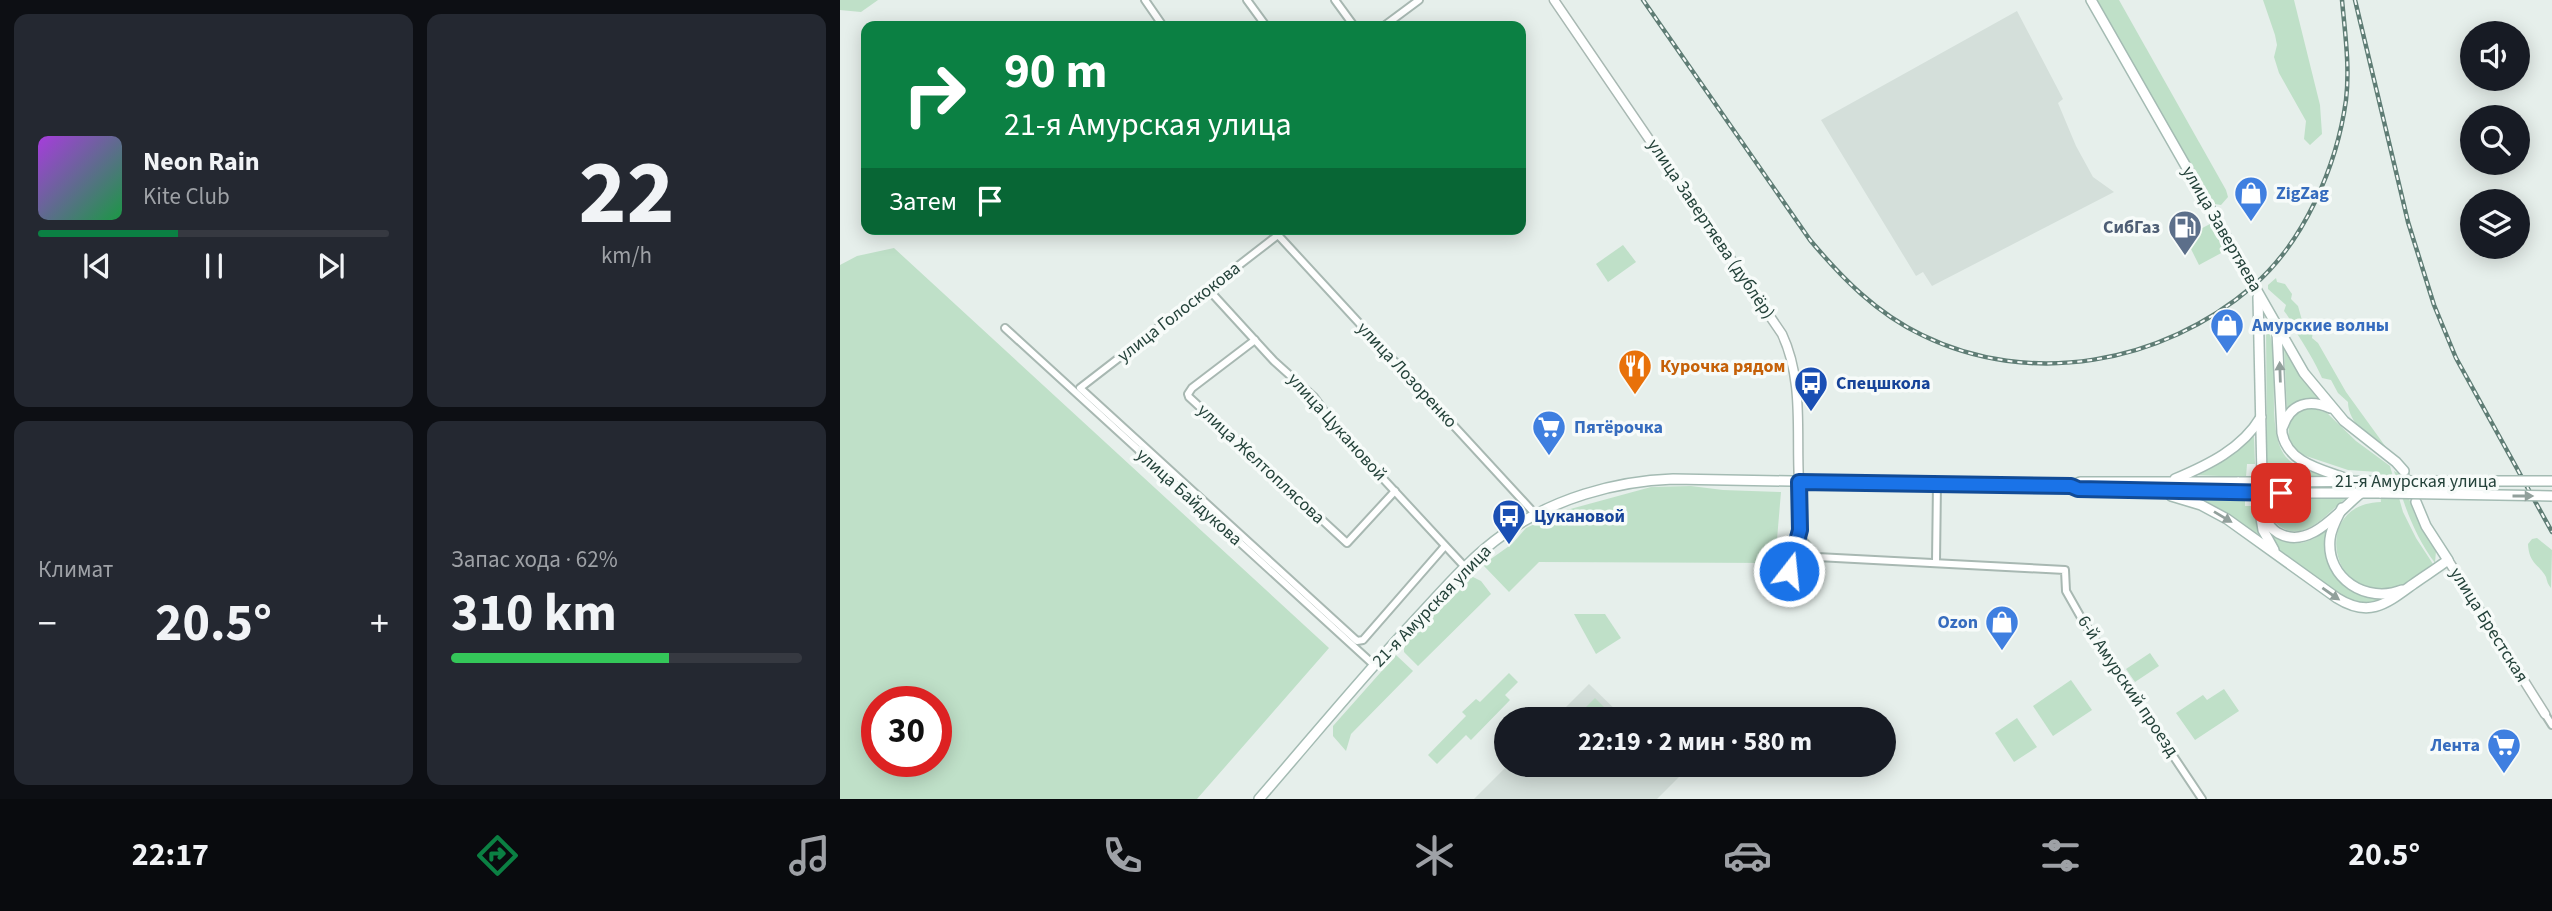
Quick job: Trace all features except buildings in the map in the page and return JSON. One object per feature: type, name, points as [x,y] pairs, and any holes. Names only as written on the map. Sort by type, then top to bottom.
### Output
[{"type":"main road","name":"улица Завертяева","points":[[2091,0],[2304,373],[2330,408],[2351,428],[2396,462],[2403,471]]},
{"type":"main road","points":[[2258,292],[2262,477]]},
{"type":"main road","points":[[2260,320],[2266,316],[2272,318],[2278,344],[2284,443],[2297,458],[2352,481]]},
{"type":"main road","points":[[2282,427],[2287,416],[2301,405],[2311,402],[2330,408]]},
{"type":"main road","points":[[2169,481],[2206,465],[2250,435],[2262,415]]},
{"type":"main road","name":"21-я Амурская улица","points":[[1259,799],[1374,665],[1465,567],[1504,534],[1536,514],[1583,495],[1652,480],[2071,486],[2078,489],[2166,492],[2552,496]]},
{"type":"main road","name":"21-я Амурская улица","points":[[2071,486],[2080,482],[2169,481],[2552,481]]},
{"type":"main road","points":[[2166,492],[2170,496],[2219,514],[2337,598],[2357,607],[2370,608],[2388,603],[2448,560],[2426,526],[2416,502]]},
{"type":"main road","points":[[2277,555],[2263,530],[2263,504],[2270,527],[2280,534],[2294,538],[2313,533],[2361,493]]},
{"type":"main road","points":[[2342,509],[2332,529],[2330,547],[2334,565],[2344,578],[2359,590],[2378,594],[2410,587]]},
{"type":"street","points":[[1145,0],[1160,21]]},
{"type":"street","points":[[1247,0],[1262,21]]},
{"type":"street","points":[[1335,0],[1350,21]]},
{"type":"street","points":[[1391,21],[1419,0]]},
{"type":"street","name":"улица Завертяева (дублёр)","points":[[1554,0],[1782,334],[1790,351],[1798,387],[1799,482]]},
{"type":"street","name":"улица Голоскокова","points":[[1080,388],[1278,235]]},
{"type":"street","name":"улица Лозоренко","points":[[1278,235],[1536,514]]},
{"type":"street","name":"улица Цукановой","points":[[1208,289],[1255,340],[1314,397],[1338,430],[1465,567]]},
{"type":"street","name":"улица Байдукова","points":[[1005,328],[1374,665]]},
{"type":"street","name":"улица Желтоплясова","points":[[1255,340],[1192,388],[1189,397],[1346,543],[1395,491]]},
{"type":"street","name":"улица Байдукова","points":[[1080,388],[1360,641],[1445,546]]},
{"type":"street","points":[[1785,575],[1789,571],[1799,536],[1799,482]]},
{"type":"street","points":[[1799,536],[1817,557],[1936,562],[1937,485]]},
{"type":"street","name":"улица Брестская","points":[[2448,560],[2552,725]]},
{"type":"street","name":"6-й Амурский проезд","points":[[1936,562],[2064,570],[2066,591],[2083,621],[2202,799]]},
{"type":"shaded area","points":[[2017,11],[2063,99],[2058,103],[2076,146],[2093,177],[2114,192],[1932,286],[1923,272],[1916,276],[1821,120]]},
{"type":"shaded area","points":[[1589,684],[1613,707],[1566,707]]},
{"type":"shaded area","points":[[1496,777],[1679,777],[1657,799],[1474,799]]},
{"type":"green space","points":[[840,0],[878,0],[861,12],[840,10]]},
{"type":"green space","points":[[2096,0],[2119,0],[2226,190],[2228,197],[2221,205],[2215,204],[2207,194]]},
{"type":"green space","points":[[2263,0],[2294,0],[2320,105],[2322,134],[2310,145],[2304,139],[2306,121],[2279,73],[2274,57],[2277,45],[2275,35]]},
{"type":"green space","points":[[2210,224],[2225,251],[2199,265],[2185,237]]},
{"type":"green space","points":[[1623,245],[1636,262],[1608,282],[1596,264]]},
{"type":"green space","points":[[894,248],[1329,648],[1197,799],[840,799],[840,265],[857,256]]},
{"type":"green space","points":[[2276,278],[2277,282],[2285,284],[2292,294],[2291,299],[2298,306],[2303,324],[2307,324],[2313,331],[2312,338],[2318,343],[2346,392],[2388,450],[2356,424],[2348,402],[2338,393],[2331,380],[2322,378],[2284,311],[2286,305],[2268,289],[2268,285]]},
{"type":"green space","points":[[2266,323],[2271,339],[2274,416],[2281,449],[2294,464],[2324,476],[2276,477],[2276,466],[2267,466]]},
{"type":"green space","points":[[2284,346],[2320,399],[2303,400],[2287,412]]},
{"type":"green space","points":[[2312,408],[2327,413],[2356,441],[2390,466],[2403,512],[2433,564],[2402,585],[2391,589],[2370,589],[2354,582],[2343,568],[2337,552],[2337,534],[2344,518],[2359,507],[2381,502],[2378,472],[2348,470],[2297,453],[2290,439],[2292,419],[2304,410]]},
{"type":"green space","points":[[2254,436],[2255,464],[2247,464],[2246,477],[2192,475],[2232,453]]},
{"type":"green space","points":[[2394,471],[2400,474],[2415,515],[2436,551],[2435,563],[2410,519]]},
{"type":"green space","points":[[1691,486],[1781,492],[1775,563],[1539,562],[1509,592],[1484,566],[1512,544],[1526,528],[1563,511],[1651,487]]},
{"type":"green space","points":[[2194,498],[2245,498],[2245,506],[2255,506],[2259,536]]},
{"type":"green space","points":[[2276,499],[2345,499],[2324,518],[2299,531],[2290,531],[2279,525],[2273,519],[2269,508],[2276,507]]},
{"type":"green space","points":[[2328,529],[2341,580],[2389,597],[2380,602],[2361,604],[2347,600],[2281,554],[2269,533],[2284,541],[2299,543],[2314,539]]},
{"type":"green space","points":[[2537,538],[2552,550],[2551,588],[2529,551],[2528,544]]},
{"type":"green space","points":[[1471,576],[1481,581],[1491,594],[1418,666],[1404,652],[1404,643],[1462,581],[1465,583]]},
{"type":"green space","points":[[1574,614],[1605,614],[1621,638],[1596,654]]},
{"type":"green space","points":[[2150,653],[2159,666],[2135,682],[2126,669]]},
{"type":"green space","points":[[1396,655],[1413,671],[1351,734],[1346,751],[1333,736],[1333,726]]},
{"type":"green space","points":[[1509,673],[1518,682],[1505,695],[1510,700],[1503,707],[1494,707],[1494,716],[1471,740],[1466,735],[1437,764],[1428,755],[1466,716],[1462,712],[1476,699],[1480,702]]},
{"type":"green space","points":[[2071,680],[2092,710],[2053,736],[2033,706]]},
{"type":"green space","points":[[2224,689],[2239,711],[2195,740],[2176,713],[2203,695],[2207,700]]},
{"type":"green space","points":[[1595,698],[1604,707],[1586,707]]},
{"type":"green space","points":[[2017,718],[2037,747],[2014,762],[1995,733]]},
{"type":"tunnel","points":[[2404,471],[2416,501]]},
{"type":"railway","points":[[1643,0],[1810,240],[1861,293],[1905,326],[1963,351],[2006,361],[2050,363],[2094,360],[2137,350],[2178,334],[2217,313],[2253,286],[2288,248],[2326,176],[2342,125],[2347,75],[2342,0]]},
{"type":"railway","points":[[2355,0],[2408,222],[2434,305],[2456,358],[2552,532]]},
{"type":"place","name":"ZigZag","points":[[2251,223]]},
{"type":"place","name":"СибГаз","points":[[2185,257]]},
{"type":"place","name":"Амурские волны","points":[[2227,355]]},
{"type":"place","name":"Курочка рядом","points":[[1635,396]]},
{"type":"place","name":"Спецшкола","points":[[1811,413]]},
{"type":"place","name":"Пятёрочка","points":[[1549,457]]},
{"type":"place","name":"Цукановой","points":[[1509,546]]},
{"type":"place","name":"Ozon","points":[[2002,652]]},
{"type":"place","name":"Лента","points":[[2504,775]]},
{"type":"route","points":[[1789,571],[1800,530],[1799,482],[2071,486],[2078,489],[2281,493]]}]
